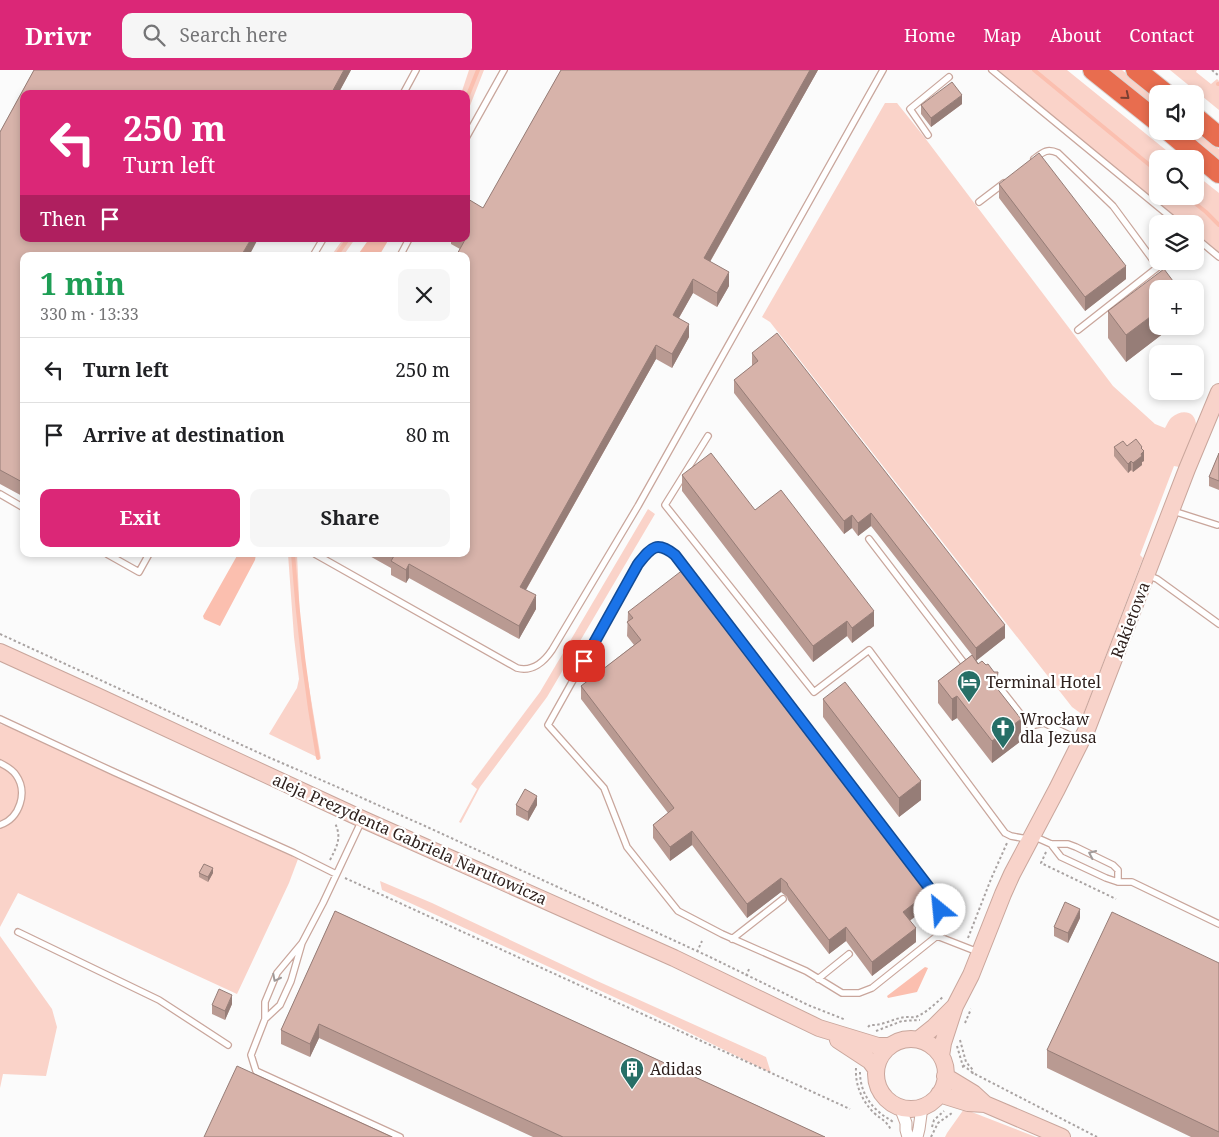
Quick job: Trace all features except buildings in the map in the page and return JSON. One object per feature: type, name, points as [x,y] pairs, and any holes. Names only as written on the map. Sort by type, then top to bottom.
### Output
[{"type":"highway","points":[[1094,70],[1149,115]]},
{"type":"highway","points":[[1136,70],[1155,85]]},
{"type":"highway","points":[[1204,124],[1219,137]]},
{"type":"highway","points":[[1180,140],[1219,173]]},
{"type":"street","name":"Rakietowa","points":[[919,1040],[934,1027],[950,1000],[971,975],[972,949],[1082,741],[1171,510],[1219,392]]},
{"type":"street","name":"aleja Prezydenta Gabriela Narutowicza","points":[[0,652],[362,819],[674,958],[819,1028],[870,1061],[864,1067]]},
{"type":"street","name":"Rakietowa","points":[[941,1056],[950,1000]]},
{"type":"street","name":"aleja Prezydenta Gabriela Narutowicza","points":[[819,1028],[878,1046],[889,1046]]},
{"type":"street","points":[[911,1038],[919,1040],[932,1046],[941,1056],[945,1065],[944,1083],[939,1094],[922,1107],[900,1107],[891,1103],[884,1096],[876,1079],[864,1067],[878,1060],[889,1046],[895,1042],[911,1038]]},
{"type":"street","points":[[945,1076],[973,1093],[984,1104],[1062,1137]]},
{"type":"street","points":[[939,1094],[954,1104],[984,1104]]},
{"type":"street","points":[[900,1107],[906,1123],[908,1137]]},
{"type":"street","points":[[917,1137],[922,1107]]},
{"type":"lane","points":[[405,90],[416,70]]},
{"type":"lane","points":[[470,131],[504,70]]},
{"type":"lane","points":[[320,557],[517,668],[531,668],[545,659],[634,513],[882,70]]},
{"type":"lane","points":[[992,70],[1168,215]]},
{"type":"lane","points":[[928,135],[910,109],[949,77]]},
{"type":"lane","points":[[1025,166],[1046,151],[1052,150],[1058,153],[1113,206],[1158,267],[1078,330]]},
{"type":"lane","points":[[979,202],[1010,178]]},
{"type":"lane","points":[[1204,245],[1219,258]]},
{"type":"lane","points":[[708,436],[665,505],[814,692],[868,650],[1005,833],[1011,836],[1030,838],[1051,844],[1068,844],[1113,864],[1118,870],[1118,882]]},
{"type":"lane","points":[[0,494],[20,506]]},
{"type":"lane","points":[[1171,510],[1217,525]]},
{"type":"lane","points":[[869,539],[964,663],[978,666]]},
{"type":"lane","points":[[662,547],[675,555],[934,894],[940,910],[941,920],[937,936],[866,992],[842,993],[806,971],[732,939],[678,912],[627,847],[604,788],[548,725],[638,564],[649,552],[656,548],[662,547]]},
{"type":"lane","points":[[112,557],[139,572],[147,557]]},
{"type":"lane","points":[[1147,575],[1157,579],[1219,624]]},
{"type":"lane","points":[[990,675],[1030,726],[1044,723],[1082,741]]},
{"type":"lane","points":[[0,719],[336,874]]},
{"type":"lane","points":[[0,763],[8,767],[16,775],[22,796],[19,807],[13,816],[0,825]]},
{"type":"lane","points":[[265,1019],[280,1005],[291,981],[302,943],[362,819]]},
{"type":"lane","points":[[1051,844],[1062,857],[1106,878],[1118,882],[1132,882],[1219,924]]},
{"type":"lane","points":[[732,939],[783,899]]},
{"type":"lane","points":[[18,932],[159,1000],[228,1045]]},
{"type":"lane","points":[[937,936],[972,949]]},
{"type":"lane","points":[[302,943],[277,973],[265,1002],[265,1019],[251,1055],[256,1071],[400,1137]]},
{"type":"lane","points":[[818,979],[849,954]]},
{"type":"path","points":[[1212,70],[1219,76]]},
{"type":"path","points":[[0,634],[710,957],[808,1005],[851,1022]]},
{"type":"path","points":[[326,869],[339,840],[335,821],[329,816],[334,806]]},
{"type":"path","points":[[972,949],[990,879],[1011,836]]},
{"type":"path","points":[[1051,844],[1041,863],[1116,898]]},
{"type":"path","points":[[336,874],[850,1109]]},
{"type":"path","points":[[867,1029],[870,1024],[884,1024],[906,1017],[916,1018],[950,1000]]},
{"type":"path","points":[[876,1031],[902,1021],[921,1020]]},
{"type":"path","points":[[961,1036],[960,1041],[966,1062],[973,1070],[972,1073]]},
{"type":"path","points":[[955,1040],[964,1072]]},
{"type":"path","points":[[963,1064],[972,1073],[1097,1137]]},
{"type":"path","points":[[864,1067],[860,1080],[867,1099],[877,1111],[893,1122]]},
{"type":"path","points":[[864,1067],[856,1074],[861,1095],[872,1111],[886,1121],[891,1130]]},
{"type":"path","points":[[934,1120],[954,1104]]},
{"type":"path","points":[[931,1137],[938,1123],[951,1113],[954,1104]]},
{"type":"shaded area","points":[[469,70],[484,70],[470,106],[470,90],[462,90]]},
{"type":"shaded area","points":[[996,70],[1067,70],[1149,136],[1149,140],[1154,140],[1166,150],[1149,150],[1149,195]]},
{"type":"shaded area","points":[[1108,70],[1122,70],[1149,92],[1149,103]]},
{"type":"shaded area","points":[[1170,70],[1197,70],[1196,72],[1211,84],[1217,79],[1219,81],[1219,110],[1204,98],[1204,85],[1188,85]]},
{"type":"shaded area","points":[[885,103],[897,103],[1113,386],[1155,424],[1165,428],[1171,418],[1184,412],[1191,414],[1196,422],[1196,427],[1179,467],[1174,466],[1140,555],[1143,558],[1083,715],[1072,707],[770,322],[762,317]]},
{"type":"shaded area","points":[[1204,136],[1219,149],[1219,160],[1195,140],[1204,140]]},
{"type":"shaded area","points":[[1204,181],[1219,193],[1219,252],[1204,240],[1204,215],[1173,215],[1161,205],[1204,205]]},
{"type":"shaded area","points":[[341,242],[353,242],[346,252],[334,252]]},
{"type":"shaded area","points":[[367,242],[387,242],[381,252],[360,252]]},
{"type":"shaded area","points":[[648,509],[655,514],[547,697],[480,787],[461,823],[459,822],[477,789],[471,784],[540,692]]},
{"type":"shaded area","points":[[236,557],[256,557],[220,626],[204,619],[203,616]]},
{"type":"shaded area","points":[[288,557],[297,557],[300,619],[305,663],[321,759],[269,734],[297,688],[299,679]]},
{"type":"shaded area","points":[[0,724],[298,859],[289,883],[237,994],[18,893],[0,927]]},
{"type":"shaded area","points":[[380,881],[432,903],[595,980],[766,1057],[771,1073],[653,1015],[382,890]]},
{"type":"shaded area","points":[[0,936],[52,1009],[57,1027],[46,1076],[3,1074],[0,1088]]},
{"type":"shaded area","points":[[925,967],[928,968],[917,992],[888,998],[887,996]]},
{"type":"shaded area","points":[[964,1109],[1036,1137],[945,1137]]},
{"type":"waterway","points":[[470,90],[478,70]]},
{"type":"waterway","points":[[1034,70],[1149,165]]},
{"type":"waterway","points":[[1197,205],[1219,225]]},
{"type":"waterway","points":[[339,252],[346,242]]},
{"type":"waterway","points":[[293,557],[303,656],[318,758]]},
{"type":"place","name":"Terminal Hotel","points":[[969,703]]},
{"type":"place","name":"Wrocław dla Jezusa","points":[[1003,749]]},
{"type":"place","name":"Adidas","points":[[632,1090]]},
{"type":"route","points":[[584,661],[638,564],[649,552],[656,548],[662,547],[667,549],[675,555],[934,894],[940,910]]}]
